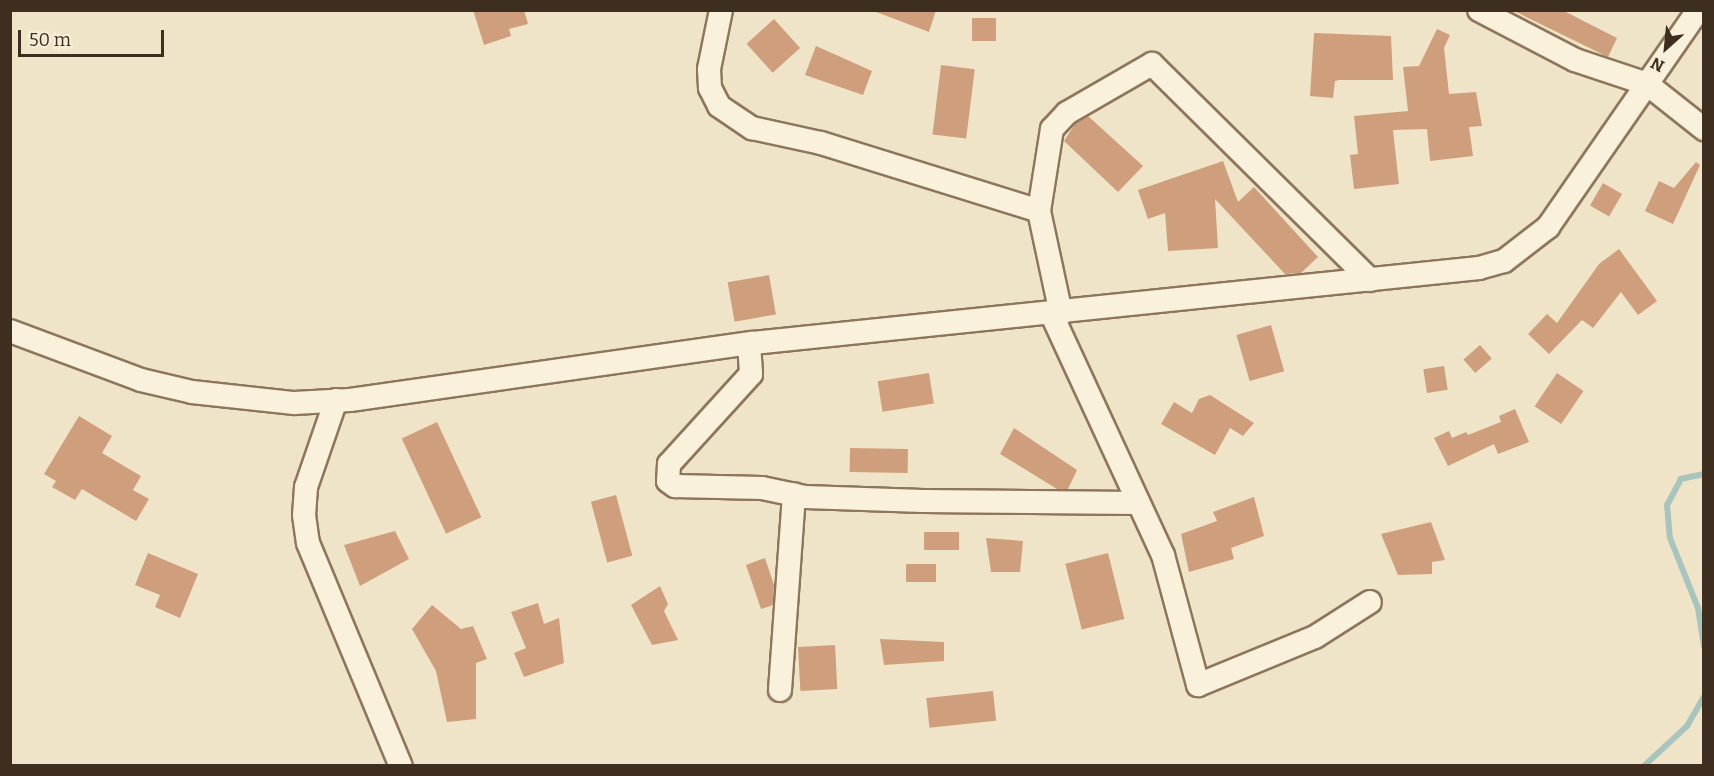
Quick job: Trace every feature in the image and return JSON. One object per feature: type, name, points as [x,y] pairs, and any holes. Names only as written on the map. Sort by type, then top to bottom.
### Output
[{"type":"street","points":[[721,10],[710,88],[734,119],[1039,211]]},
{"type":"street","points":[[1479,10],[1575,60],[1647,84],[1704,129]]},
{"type":"street","points":[[10,331],[141,380],[192,392],[294,403],[336,400],[749,344],[1057,314],[1479,268],[1504,261],[1529,245],[1548,227],[1698,10]]},
{"type":"street","points":[[1370,280],[1152,64],[1067,113],[1052,129],[1039,211],[1057,314],[1138,503],[1163,555],[1198,685],[1322,633],[1370,602]]},
{"type":"street","points":[[749,344],[751,374],[669,464],[668,481],[686,488],[762,488],[794,495],[1138,503]]},
{"type":"street","points":[[336,400],[306,487],[304,515],[308,543],[401,765]]},
{"type":"street","points":[[780,690],[794,495]]},
{"type":"building","points":[[473,10],[524,10],[528,24],[509,29],[511,36],[484,45]]},
{"type":"building","points":[[871,10],[936,10],[929,32]]},
{"type":"building","points":[[1512,10],[1562,10],[1617,38],[1608,57]]},
{"type":"building","points":[[972,18],[996,18],[996,41],[972,41]]},
{"type":"building","points":[[774,19],[800,48],[773,73],[747,44]]},
{"type":"building","points":[[1437,29],[1450,35],[1444,48],[1449,94],[1476,92],[1482,126],[1469,127],[1473,156],[1430,161],[1427,129],[1393,130],[1399,184],[1354,189],[1350,155],[1358,154],[1354,116],[1408,111],[1403,67],[1419,66]]},
{"type":"building","points":[[1314,33],[1391,36],[1393,80],[1339,80],[1335,81],[1333,98],[1310,96]]},
{"type":"building","points":[[816,46],[872,71],[863,95],[805,75]]},
{"type":"building","points":[[941,65],[975,69],[966,139],[932,134]]},
{"type":"building","points":[[1088,116],[1143,166],[1118,192],[1064,141],[1075,124]]},
{"type":"building","points":[[1223,161],[1238,202],[1254,187],[1318,257],[1301,273],[1285,274],[1215,199],[1218,248],[1168,251],[1165,213],[1148,219],[1138,190]]},
{"type":"building","points":[[1696,162],[1700,165],[1673,224],[1645,211],[1659,181],[1674,188]]},
{"type":"building","points":[[1603,183],[1622,194],[1609,217],[1590,206]]},
{"type":"building","points":[[1619,249],[1657,301],[1638,315],[1621,292],[1593,328],[1582,320],[1549,354],[1528,334],[1547,314],[1557,323],[1599,264]]},
{"type":"building","points":[[769,275],[776,314],[735,322],[728,282]]},
{"type":"building","points":[[1271,325],[1284,371],[1250,381],[1236,335]]},
{"type":"building","points":[[1480,345],[1492,359],[1475,373],[1463,359]]},
{"type":"building","points":[[1444,366],[1448,390],[1427,393],[1423,369]]},
{"type":"building","points":[[929,373],[934,404],[882,412],[878,381]]},
{"type":"building","points":[[1557,373],[1584,391],[1561,424],[1535,406]]},
{"type":"building","points":[[1210,395],[1254,423],[1243,436],[1230,428],[1215,455],[1161,424],[1174,402],[1192,413],[1199,399]]},
{"type":"building","points":[[1515,409],[1529,442],[1498,454],[1494,444],[1448,466],[1434,438],[1449,431],[1452,438],[1466,432],[1468,435],[1501,422],[1499,416]]},
{"type":"building","points":[[79,416],[112,436],[102,453],[141,476],[133,490],[149,499],[136,521],[82,489],[75,500],[52,487],[56,481],[44,474]]},
{"type":"building","points":[[437,422],[481,517],[446,534],[402,438]]},
{"type":"building","points":[[1014,428],[1077,470],[1068,489],[1057,489],[1000,454]]},
{"type":"building","points":[[850,448],[908,449],[908,473],[850,472]]},
{"type":"building","points":[[616,495],[632,556],[607,563],[591,502]]},
{"type":"building","points":[[1254,497],[1264,536],[1231,548],[1234,559],[1189,572],[1181,534],[1217,521],[1213,512]]},
{"type":"building","points":[[1431,522],[1445,560],[1432,562],[1432,574],[1398,575],[1381,534]]},
{"type":"building","points":[[395,531],[409,559],[360,586],[344,545]]},
{"type":"building","points":[[924,532],[959,532],[959,550],[924,550]]},
{"type":"building","points":[[986,538],[1023,541],[1020,572],[991,572]]},
{"type":"building","points":[[148,553],[198,574],[180,618],[155,607],[160,595],[135,585]]},
{"type":"building","points":[[1108,553],[1124,619],[1082,630],[1065,564]]},
{"type":"building","points":[[765,558],[774,585],[773,605],[761,609],[746,565]]},
{"type":"building","points":[[906,564],[936,564],[936,582],[906,582]]},
{"type":"building","points":[[660,586],[668,604],[664,611],[678,640],[652,645],[631,605]]},
{"type":"building","points":[[538,603],[544,624],[559,618],[564,663],[524,677],[514,653],[526,648],[511,612]]},
{"type":"building","points":[[432,605],[461,629],[473,626],[487,659],[476,663],[476,719],[447,722],[436,671],[412,629]]},
{"type":"building","points":[[880,639],[944,642],[944,661],[884,665]]},
{"type":"building","points":[[835,645],[837,689],[800,691],[798,647]]},
{"type":"building","points":[[993,691],[996,721],[930,728],[926,698]]},
{"type":"waterway","points":[[1704,474],[1681,479],[1667,505],[1670,538],[1698,608],[1704,647]]},
{"type":"waterway","points":[[1644,766],[1687,726],[1704,697]]}]
